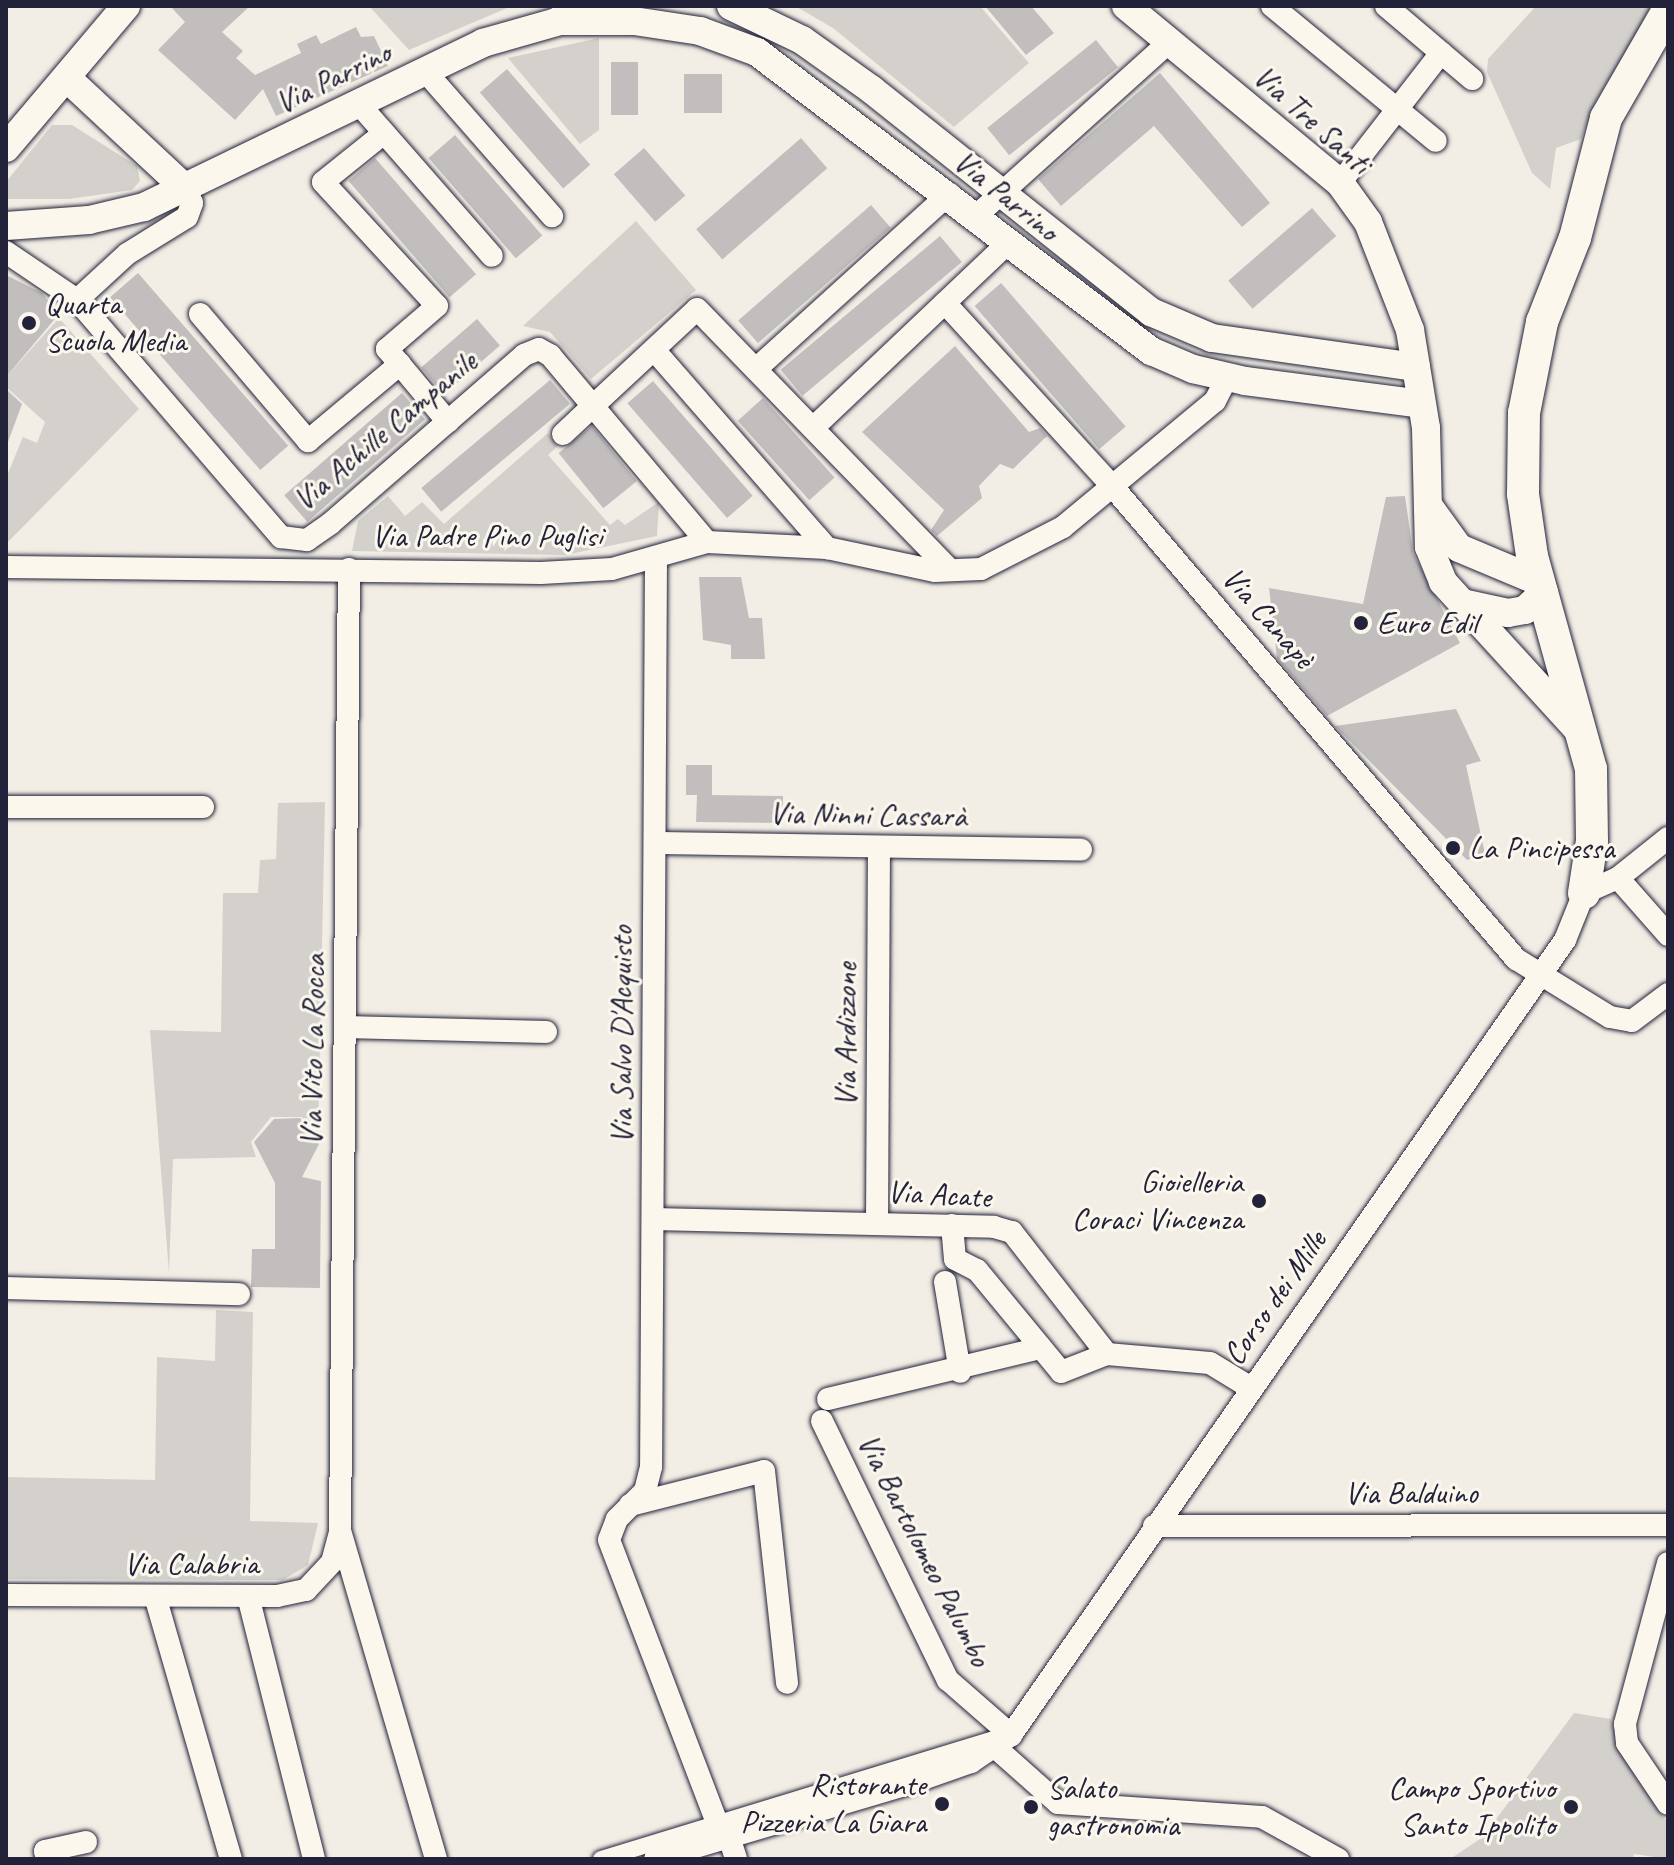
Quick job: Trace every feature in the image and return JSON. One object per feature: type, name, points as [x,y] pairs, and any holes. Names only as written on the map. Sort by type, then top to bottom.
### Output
[{"type":"main road","points":[[1584,893],[1594,796],[1527,520],[1524,413],[1542,322],[1575,238],[1606,118],[1668,10]]},
{"type":"street","points":[[6,148],[69,80],[126,6]]},
{"type":"street","name":"Via Parrino","points":[[6,226],[89,220],[185,188],[483,43],[618,6]]},
{"type":"street","name":"Via Parrino","points":[[731,6],[802,40],[1118,287],[1181,327],[1255,346],[1416,367]]},
{"type":"street","name":"Via Tre Santi","points":[[1126,6],[1340,183],[1393,274],[1422,404],[1430,508],[1429,547],[1443,582],[1548,690],[1580,732]]},
{"type":"street","points":[[1272,6],[1436,141]]},
{"type":"street","points":[[1386,6],[1472,79]]},
{"type":"street","name":"Via Parrino","points":[[558,21],[649,14],[757,52],[949,194],[1151,351],[1227,377],[1422,404]]},
{"type":"street","points":[[976,216],[1169,42]]},
{"type":"street","points":[[1340,183],[1441,53]]},
{"type":"street","points":[[425,71],[552,216]]},
{"type":"street","points":[[69,80],[185,188],[192,203],[187,217],[127,254],[77,300]]},
{"type":"street","points":[[358,103],[492,256]]},
{"type":"street","points":[[384,133],[323,182],[437,306],[387,349],[448,422]]},
{"type":"street","points":[[756,369],[949,194]]},
{"type":"street","points":[[813,428],[1009,242]]},
{"type":"street","name":"Via Achille Campanile","points":[[6,252],[77,300],[281,537],[293,542],[331,523],[524,355],[539,349],[593,405]]},
{"type":"street","name":"Via Canapè","points":[[945,303],[1113,487],[1486,931],[1539,976],[1610,1017],[1632,1021],[1668,994]]},
{"type":"street","points":[[563,434],[697,309],[950,570]]},
{"type":"street","points":[[200,314],[308,441],[400,364]]},
{"type":"street","points":[[655,351],[827,548]]},
{"type":"street","name":"Via Padre Pino Puglisi","points":[[6,567],[541,573],[612,569],[707,542],[827,548],[950,570],[981,569],[1019,554],[1113,487],[1215,401],[1227,377]]},
{"type":"street","points":[[593,405],[707,542]]},
{"type":"street","points":[[1430,508],[1459,548],[1481,554],[1542,587],[1525,610],[1508,613],[1461,602]]},
{"type":"street","points":[[1481,554],[1519,538],[1527,520]]},
{"type":"street","name":"Via Salvo D'Acquisto","points":[[656,557],[651,1467],[645,1491],[617,1519],[609,1552],[736,1859]]},
{"type":"street","name":"Via Vito La Rocca","points":[[340,1533],[349,569]]},
{"type":"street","points":[[6,807],[203,807]]},
{"type":"street","points":[[1584,893],[1618,878],[1668,838]]},
{"type":"street","name":"Via Ninni Cassarà","points":[[655,843],[1081,850]]},
{"type":"street","name":"Via Ardizzone","points":[[877,1224],[879,847]]},
{"type":"street","points":[[1618,878],[1668,935]]},
{"type":"street","name":"Corso dei Mille","points":[[1003,1742],[1565,940],[1584,893]]},
{"type":"street","points":[[345,1027],[546,1032]]},
{"type":"street","name":"Via Acate","points":[[653,1219],[952,1225],[1012,1232],[1107,1354]]},
{"type":"street","points":[[952,1225],[955,1259],[977,1270],[1061,1372],[1107,1354],[1210,1363],[1251,1388]]},
{"type":"street","points":[[945,1282],[960,1372]]},
{"type":"street","points":[[6,1288],[239,1294]]},
{"type":"street","points":[[828,1399],[960,1372],[1041,1348]]},
{"type":"street","name":"Via Bartolomeo Palumbo","points":[[822,1421],[948,1680],[1058,1803],[1262,1817],[1338,1859]]},
{"type":"street","points":[[629,1506],[764,1471],[787,1683]]},
{"type":"street","name":"Via Balduino","points":[[1154,1526],[1668,1525]]},
{"type":"street","points":[[340,1533],[436,1859]]},
{"type":"street","name":"Via Calabria","points":[[6,1595],[248,1596],[306,1590],[332,1562],[340,1533]]},
{"type":"street","points":[[1668,1563],[1625,1724],[1627,1743],[1668,1804]]},
{"type":"street","points":[[155,1596],[228,1858]]},
{"type":"street","points":[[248,1596],[314,1859]]},
{"type":"street","points":[[601,1859],[723,1833],[908,1784],[1003,1742]]},
{"type":"street","points":[[655,1859],[723,1833]]},
{"type":"street","points":[[47,1859],[45,1851],[86,1842]]},
{"type":"shaded area","points":[[369,6],[512,6],[409,50]]},
{"type":"shaded area","points":[[795,6],[980,6],[1029,63],[954,127],[833,28]]},
{"type":"shaded area","points":[[1536,6],[1654,6],[1594,104],[1581,139],[1556,148],[1550,189],[1532,173],[1487,72],[1488,59]]},
{"type":"shaded area","points":[[599,38],[599,130],[580,144],[508,58]]},
{"type":"shaded area","points":[[52,125],[72,125],[137,166],[140,181],[132,190],[69,199],[6,199],[6,182]]},
{"type":"shaded area","points":[[636,221],[696,290],[591,379],[550,332],[523,326]]},
{"type":"shaded area","points":[[59,318],[139,409],[6,544],[6,478],[23,437],[37,443],[45,422],[6,387],[6,377]]},
{"type":"shaded area","points":[[548,433],[558,446],[548,455],[610,525],[618,519],[625,525],[659,502],[657,536],[565,555],[352,551],[358,521],[388,496],[405,516],[422,502],[444,524]]},
{"type":"shaded area","points":[[325,802],[318,1140],[302,1117],[271,1117],[251,1142],[256,1157],[173,1159],[169,1273],[150,1030],[221,1032],[223,893],[258,893],[260,860],[276,859],[278,803]]},
{"type":"shaded area","points":[[216,1310],[253,1312],[250,1521],[318,1523],[308,1565],[283,1580],[6,1579],[6,1477],[155,1480],[157,1357],[215,1361]]},
{"type":"shaded area","name":"Campo Sportivo Santo Ippolito","points":[[1574,1713],[1611,1719],[1624,1759],[1668,1824],[1668,1859],[1634,1854],[1633,1859],[1450,1859],[1483,1837]]},
{"type":"building","points":[[170,6],[250,6],[222,32],[243,51],[236,58],[255,75],[301,53],[297,44],[316,35],[321,44],[356,27],[361,37],[374,36],[388,66],[276,116],[263,89],[235,120],[158,50],[185,22]]},
{"type":"building","points":[[985,6],[1031,6],[1054,33],[1026,55]]},
{"type":"building","points":[[1096,40],[1118,67],[1009,155],[987,128]]},
{"type":"building","points":[[611,62],[638,62],[638,115],[611,115]]},
{"type":"building","points":[[507,69],[590,165],[563,188],[480,93]]},
{"type":"building","points":[[1160,73],[1270,203],[1242,227],[1154,126],[1061,206],[1038,179]]},
{"type":"building","points":[[684,74],[722,74],[722,113],[684,113]]},
{"type":"building","points":[[455,135],[542,235],[516,258],[429,158]]},
{"type":"building","points":[[801,138],[827,168],[722,259],[696,229]]},
{"type":"building","points":[[644,148],[685,196],[655,222],[614,174]]},
{"type":"building","points":[[375,158],[476,274],[450,297],[349,181]]},
{"type":"building","points":[[871,205],[891,228],[758,343],[738,320]]},
{"type":"building","points":[[1312,208],[1336,236],[1253,309],[1228,281]]},
{"type":"building","points":[[940,236],[962,262],[803,396],[781,370]]},
{"type":"building","points":[[138,273],[288,446],[260,470],[110,297]]},
{"type":"building","name":"Quarta Scuola Media","points":[[6,275],[42,293],[59,314],[6,377]]},
{"type":"building","points":[[1001,283],[1126,426],[1099,449],[975,306]]},
{"type":"building","points":[[477,319],[500,345],[444,394],[421,368]]},
{"type":"building","points":[[955,346],[1029,432],[1040,428],[1047,436],[1013,469],[1000,464],[979,486],[982,498],[937,536],[931,530],[944,510],[862,432]]},
{"type":"building","points":[[550,380],[570,404],[441,512],[421,488]]},
{"type":"building","points":[[653,381],[753,496],[727,518],[627,403]]},
{"type":"building","name":"Quarta Scuola Media","points":[[6,389],[22,404],[8,442],[6,442]]},
{"type":"building","points":[[402,393],[425,419],[307,522],[284,495]]},
{"type":"building","points":[[763,398],[835,478],[809,500],[738,421]]},
{"type":"building","points":[[592,426],[637,481],[603,508],[559,453]]},
{"type":"building","name":"Euro Edil","points":[[1405,496],[1413,553],[1460,643],[1327,716],[1277,658],[1269,588],[1363,604],[1386,497]]},
{"type":"building","points":[[699,577],[741,577],[749,618],[762,618],[765,659],[731,659],[731,645],[703,640]]},
{"type":"building","points":[[1456,709],[1481,761],[1466,765],[1485,854],[1467,860],[1335,726]]},
{"type":"building","points":[[686,765],[712,765],[712,795],[783,796],[783,823],[696,822],[697,795],[686,795]]},
{"type":"building","points":[[300,1118],[319,1144],[302,1177],[321,1181],[320,1288],[251,1287],[252,1249],[275,1249],[275,1183],[254,1142],[274,1119]]},
{"type":"place","name":"Quarta Scuola Media","points":[[29,323]]},
{"type":"place","name":"Euro Edil","points":[[1361,623]]},
{"type":"place","name":"La Pincipessa","points":[[1453,848]]},
{"type":"place","name":"Gioielleria Coraci Vincenza","points":[[1259,1201]]},
{"type":"place","name":"Ristorante Pizzeria La Giara","points":[[942,1804]]},
{"type":"place","name":"Salato gastronomia","points":[[1031,1807]]},
{"type":"place","name":"Campo Sportivo Santo Ippolito","points":[[1571,1807]]}]
